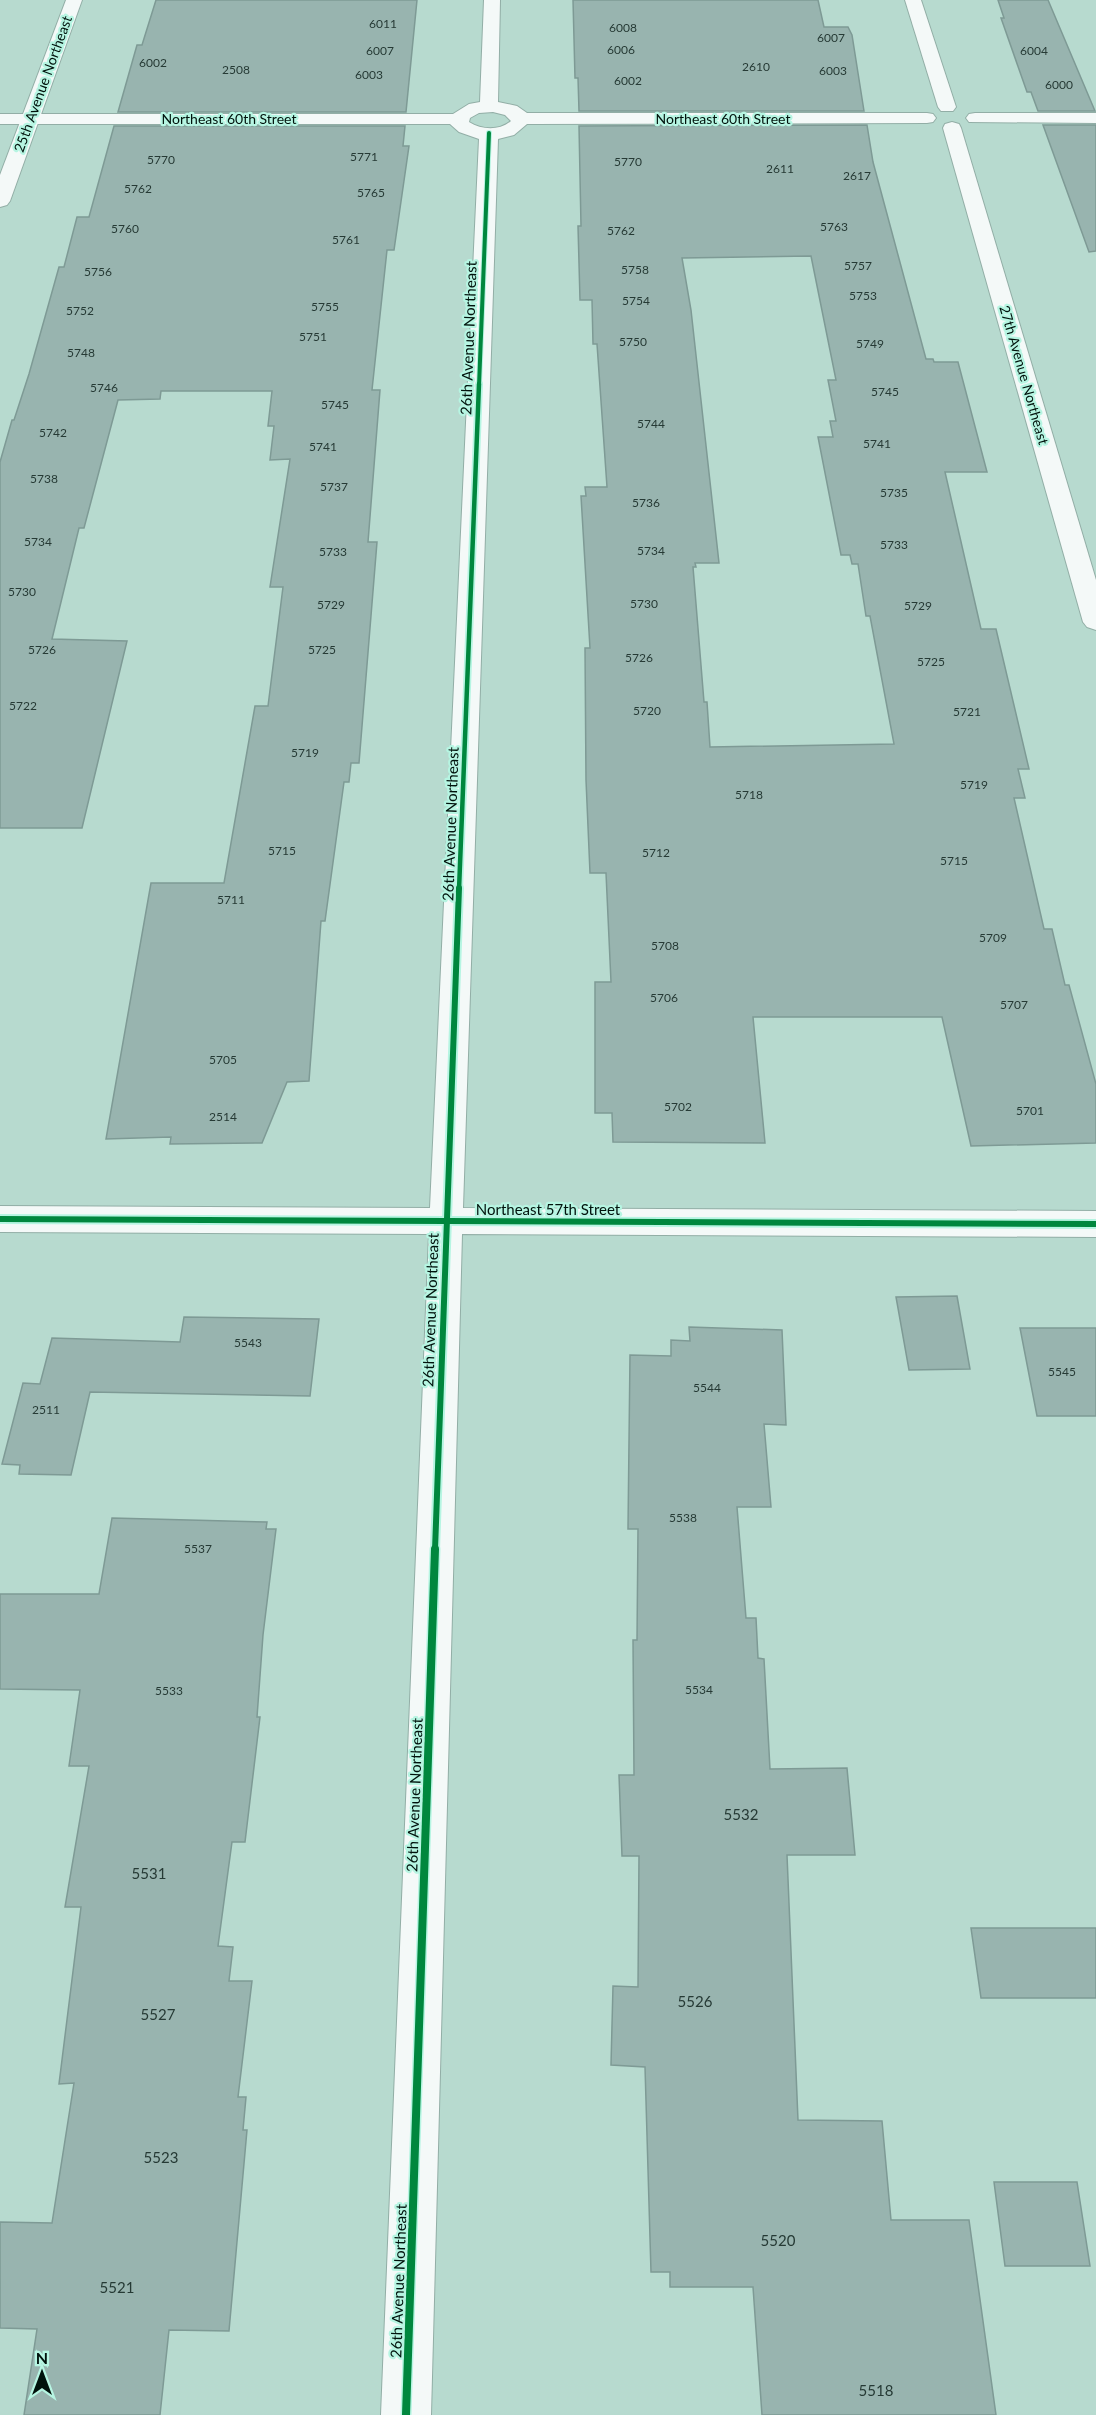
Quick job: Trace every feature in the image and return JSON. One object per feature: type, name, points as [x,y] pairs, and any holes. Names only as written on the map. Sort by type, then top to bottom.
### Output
[{"type":"street","name":"25th Avenue Northeast","points":[[0,201],[74,0]]},
{"type":"street","name":"26th Avenue Northeast","points":[[406,2415],[446,1222],[492,0]]},
{"type":"street","points":[[913,0],[947,107]]},
{"type":"street","points":[[975,118],[974,123],[970,126],[952,128],[932,124],[927,118],[927,113],[947,107],[966,110],[975,118],[1096,118]]},
{"type":"street","points":[[458,119],[459,124],[471,131],[489,120],[511,110],[520,119],[511,129],[489,120],[467,111],[458,119]]},
{"type":"street","name":"Northeast 60th Street","points":[[520,119],[927,118]]},
{"type":"street","name":"Northeast 60th Street","points":[[0,119],[458,119]]},
{"type":"street","name":"27th Avenue Northeast","points":[[952,128],[1096,622]]},
{"type":"street","name":"Northeast 57th Street","points":[[0,1219],[1096,1224]]},
{"type":"building","points":[[156,0],[417,0],[406,112],[118,112],[137,45],[142,45]]},
{"type":"building","points":[[573,0],[818,0],[824,27],[848,27],[852,35],[864,111],[579,111],[578,78],[575,78]]},
{"type":"building","points":[[998,0],[1048,0],[1095,111],[1038,111],[1031,92],[1027,92],[1001,18],[1004,18]]},
{"type":"building","points":[[867,125],[873,162],[926,359],[933,359],[934,362],[958,362],[987,472],[945,472],[981,629],[996,629],[1029,769],[1018,769],[1025,798],[1014,798],[1044,929],[1052,929],[1065,985],[1069,985],[1096,1084],[1096,1143],[971,1146],[942,1017],[753,1017],[765,1143],[613,1142],[612,1113],[595,1113],[595,982],[611,982],[606,873],[590,873],[586,780],[585,648],[590,648],[581,496],[586,496],[585,487],[607,487],[597,344],[593,344],[592,300],[580,300],[579,126]],"holes":[[[811,256],[836,380],[828,380],[836,421],[830,421],[833,437],[818,437],[841,555],[850,555],[852,564],[858,564],[866,616],[870,616],[894,744],[710,747],[693,567],[696,567],[695,563],[719,563],[691,310],[682,258]]]},
{"type":"building","points":[[1043,125],[1096,125],[1096,251],[1089,252]]},
{"type":"building","points":[[114,126],[405,126],[403,146],[409,146],[394,250],[387,250],[372,390],[380,390],[368,542],[377,542],[359,763],[351,763],[349,782],[344,782],[325,921],[321,921],[309,1081],[287,1082],[262,1143],[170,1144],[171,1137],[106,1139],[151,883],[224,883],[255,706],[268,706],[283,587],[270,587],[290,459],[270,460],[274,426],[268,426],[272,391],[161,391],[160,399],[118,400],[84,528],[79,528],[52,639],[127,641],[82,828],[0,828],[0,462],[29,374],[59,267],[64,267],[77,217],[89,217]]},
{"type":"building","points":[[957,1296],[970,1369],[909,1370],[896,1297]]},
{"type":"building","points":[[184,1317],[319,1319],[310,1396],[90,1392],[71,1475],[19,1474],[20,1465],[2,1464],[23,1383],[40,1384],[52,1338],[180,1342]]},
{"type":"building","points":[[689,1327],[782,1330],[786,1425],[764,1424],[771,1507],[737,1507],[746,1618],[756,1618],[758,1658],[764,1659],[770,1769],[847,1768],[855,1855],[787,1855],[798,2120],[882,2121],[891,2220],[969,2220],[996,2415],[762,2415],[753,2287],[670,2287],[670,2272],[651,2272],[645,2067],[611,2065],[613,1986],[638,1987],[639,1856],[622,1856],[619,1775],[634,1775],[633,1640],[637,1640],[638,1529],[628,1529],[630,1355],[671,1356],[671,1340],[690,1341]]},
{"type":"building","points":[[1020,1328],[1096,1328],[1096,1416],[1037,1416]]},
{"type":"building","points":[[112,1518],[267,1522],[266,1529],[276,1529],[263,1635],[257,1717],[260,1717],[245,1842],[232,1842],[218,1946],[233,1947],[229,1981],[252,1981],[238,2097],[246,2097],[243,2130],[247,2130],[229,2331],[169,2330],[160,2415],[24,2415],[37,2329],[0,2328],[0,2222],[52,2223],[74,2083],[59,2084],[81,1907],[65,1907],[89,1766],[69,1766],[80,1690],[0,1689],[0,1594],[99,1594]]},
{"type":"building","points":[[971,1928],[1096,1928],[1096,1998],[981,1998]]},
{"type":"building","points":[[994,2182],[1077,2182],[1090,2266],[1005,2266]]},
{"type":"cycle path","points":[[406,2415],[446,1222],[489,133]]},
{"type":"cycle path","points":[[0,1219],[1096,1224]]}]
